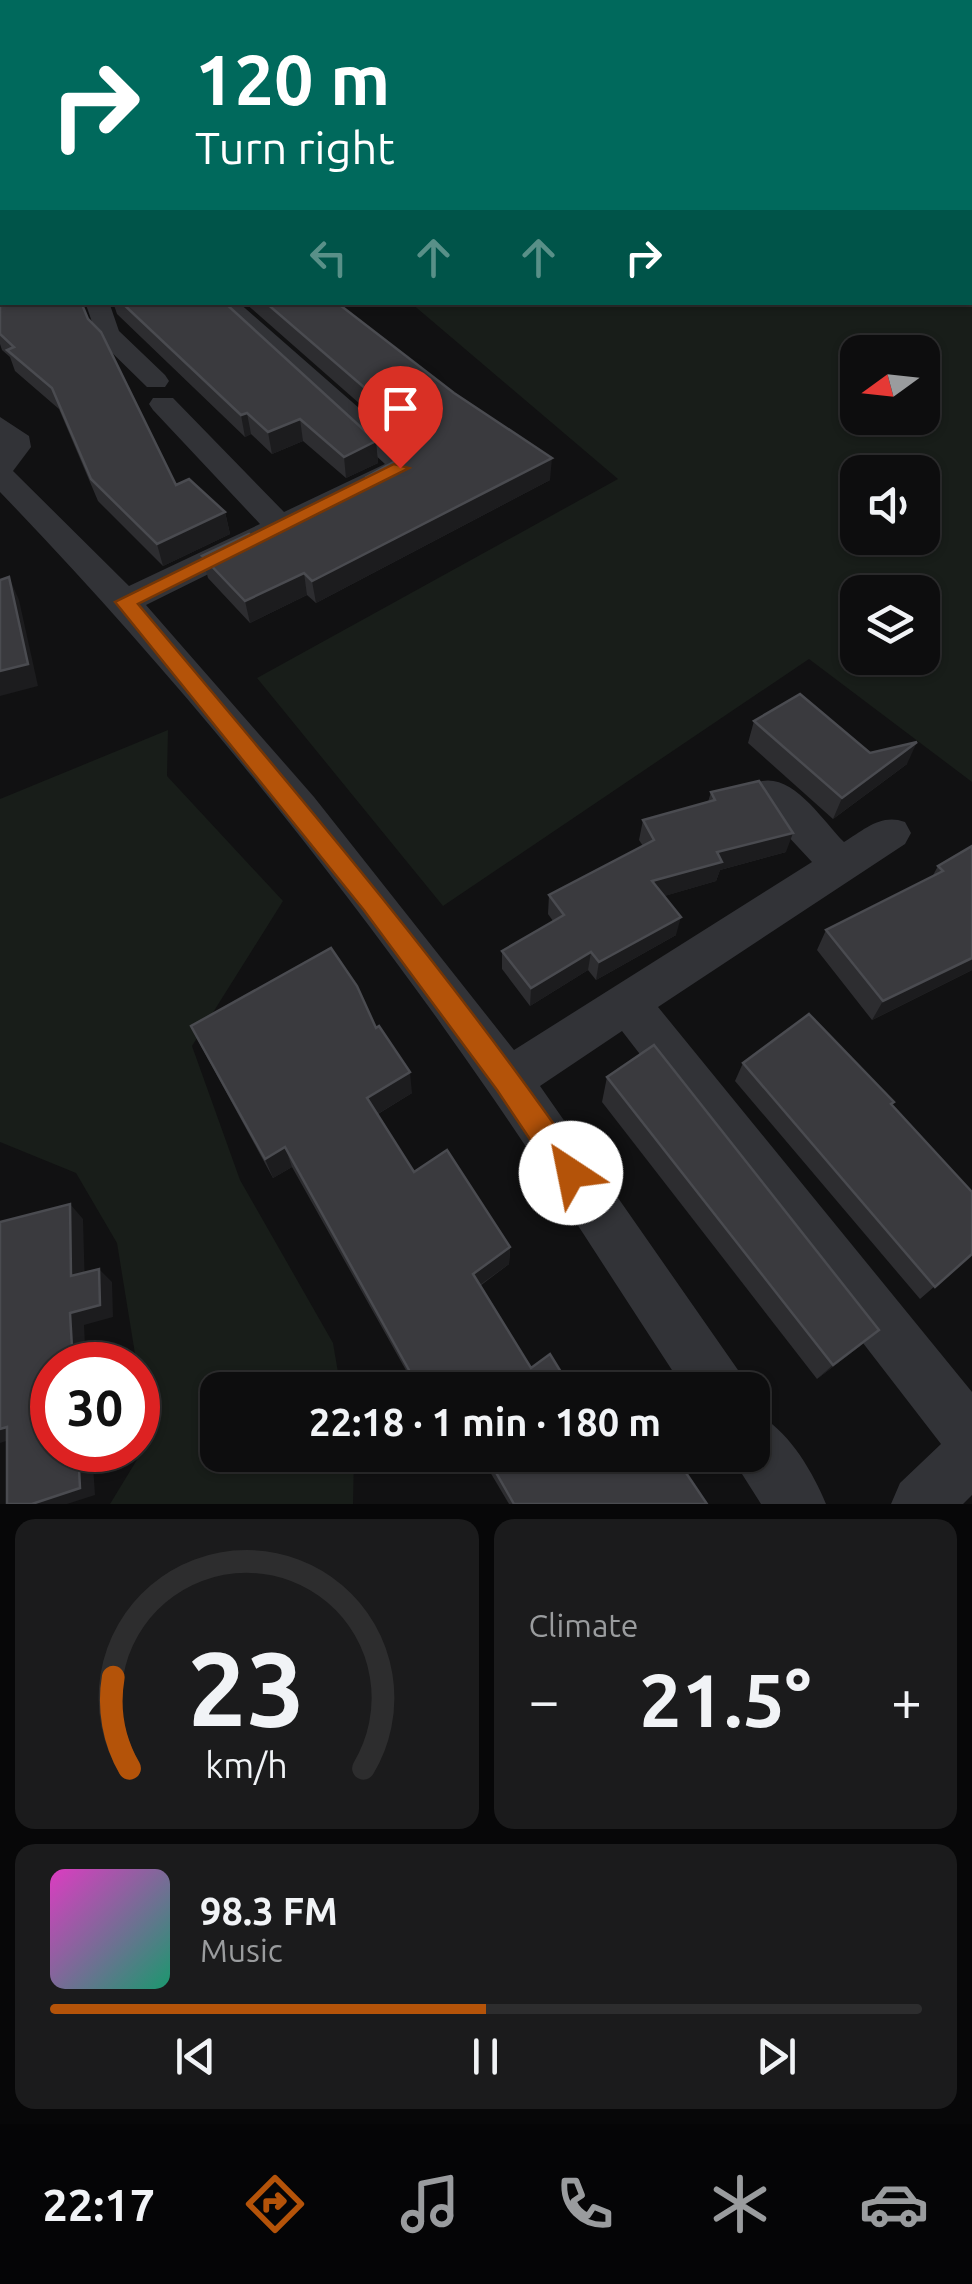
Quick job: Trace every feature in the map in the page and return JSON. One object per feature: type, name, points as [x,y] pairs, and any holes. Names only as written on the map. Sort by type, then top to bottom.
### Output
[{"type":"street","points":[[98,305],[107,334],[280,525]]},
{"type":"street","points":[[125,602],[400,468],[398,457],[225,305]]},
{"type":"street","points":[[0,426],[15,436],[17,447],[0,472],[125,602],[300,808],[508,1080],[706,1372]]},
{"type":"street","points":[[772,793],[843,868]]},
{"type":"street","points":[[508,1080],[843,868],[891,833]]},
{"type":"street","points":[[626,1004],[972,1437]]},
{"type":"street","points":[[920,1504],[972,1454]]},
{"type":"street","points":[[770,1466],[796,1504]]},
{"type":"shaded area","points":[[413,305],[972,305],[972,782],[809,659],[443,906],[257,678],[618,479]]},
{"type":"shaded area","points":[[168,730],[167,776],[283,901],[192,1046],[240,1180],[333,1343],[338,1372],[200,1372],[200,1472],[354,1472],[353,1504],[110,1504],[130,1472],[160,1472],[160,1342],[133,1342],[117,1243],[76,1173],[0,1142],[0,799]]},
{"type":"building","points":[[0,305],[82,305],[88,319],[101,332],[176,485],[189,479],[225,512],[157,544],[91,479],[52,388],[7,350],[14,347],[0,334]]},
{"type":"building","points":[[124,305],[227,305],[376,441],[344,457],[300,419],[268,432],[247,413],[241,415]]},
{"type":"building","points":[[268,305],[340,305],[454,393],[552,458],[312,581],[304,573],[245,601],[202,556],[249,534],[255,540],[374,482],[367,477],[417,449],[409,426]]},
{"type":"building","points":[[9,577],[28,664],[0,671],[0,580]]},
{"type":"building","points":[[800,694],[870,753],[917,742],[842,798],[754,721]]},
{"type":"building","points":[[759,781],[793,833],[717,852],[722,862],[652,881],[681,917],[599,962],[591,952],[531,988],[502,951],[564,915],[549,895],[654,840],[643,820],[715,800],[711,792]]},
{"type":"building","points":[[972,846],[972,958],[883,1001],[826,930],[943,871],[938,866]]},
{"type":"building","points":[[331,948],[357,986],[376,1028],[379,1026],[410,1072],[367,1098],[414,1172],[447,1150],[510,1247],[473,1274],[531,1368],[550,1354],[561,1372],[410,1372],[285,1147],[265,1159],[191,1026]]},
{"type":"building","points":[[809,1014],[894,1102],[891,1104],[972,1192],[972,1254],[935,1287],[743,1063]]},
{"type":"building","points":[[654,1045],[879,1330],[833,1365],[607,1077]]},
{"type":"building","points":[[70,1204],[71,1276],[99,1269],[100,1305],[70,1313],[72,1342],[30,1342],[30,1472],[79,1472],[80,1488],[32,1504],[7,1504],[7,1427],[0,1429],[0,1222]]},
{"type":"building","points":[[496,1472],[685,1472],[707,1504],[514,1504]]},
{"type":"route","points":[[400,468],[125,602],[300,808],[445,994],[571,1173]]}]
